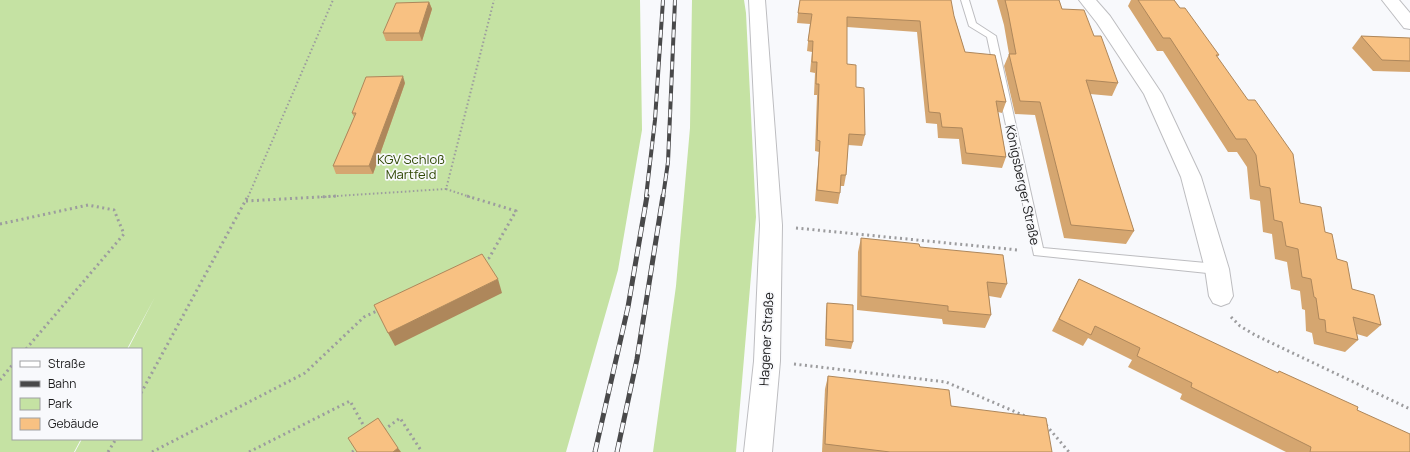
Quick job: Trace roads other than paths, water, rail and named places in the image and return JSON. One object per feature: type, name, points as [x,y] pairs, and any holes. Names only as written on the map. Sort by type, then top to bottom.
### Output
[{"type":"street","name":"Hagener Straße","points":[[758,0],[772,225],[767,361],[758,452]]},
{"type":"street","points":[[1087,0],[1104,20],[1153,94],[1191,177],[1217,269],[1221,296]]},
{"type":"street","points":[[1390,0],[1410,24]]},
{"type":"lane","name":"Königsberger Straße","points":[[964,0],[972,24],[991,36],[1038,252],[1217,269]]},
{"type":"railway","points":[[646,197],[655,120],[663,0]]},
{"type":"railway","points":[[663,197],[668,162],[675,0]]},
{"type":"railway","points":[[595,452],[628,307],[647,196]]},
{"type":"railway","points":[[617,452],[637,359],[663,196]]},
{"type":"park label","name":"KGV Schloß Martfeld","points":[[411,166]]}]
